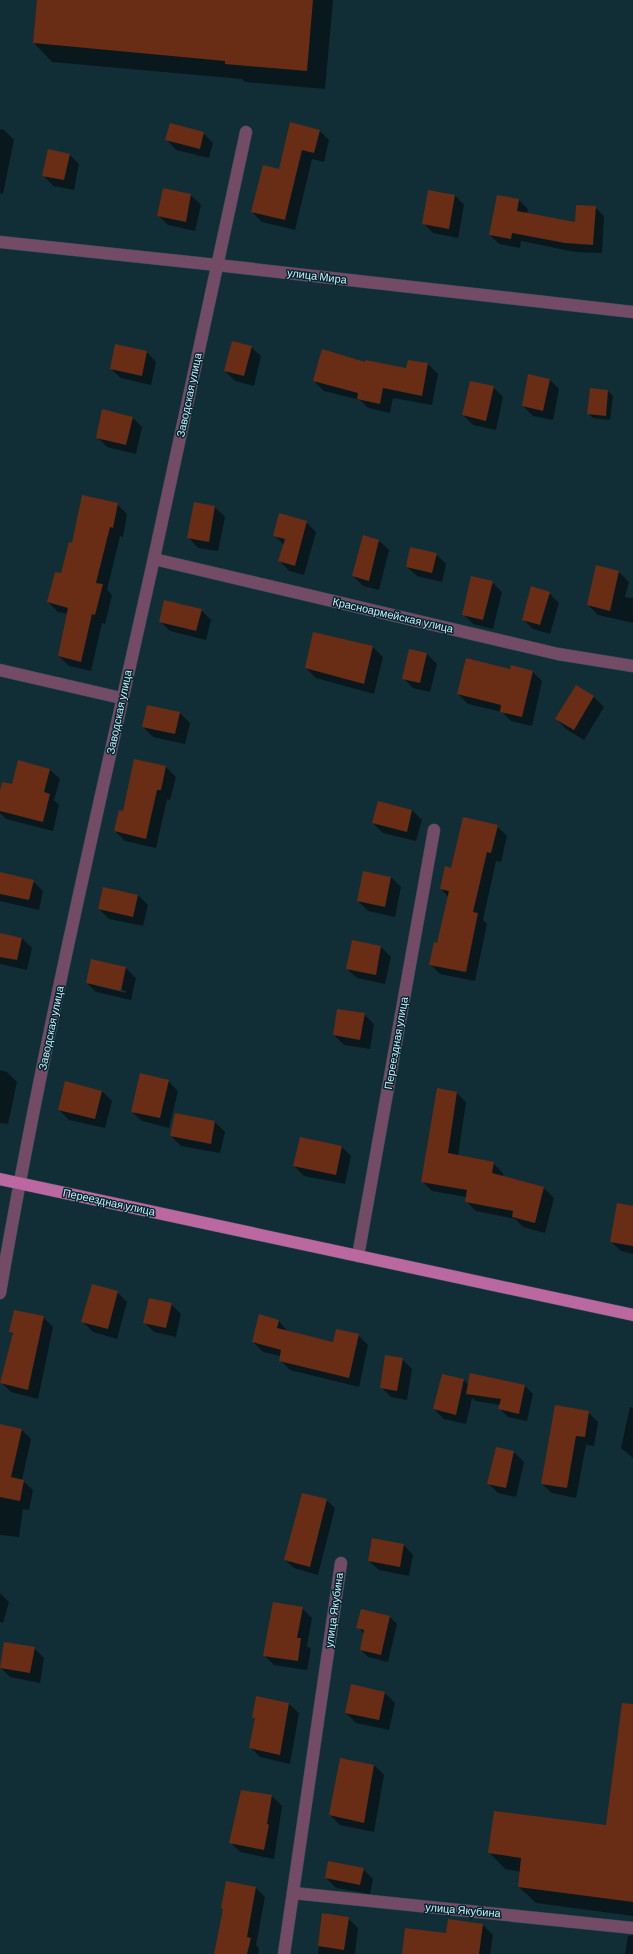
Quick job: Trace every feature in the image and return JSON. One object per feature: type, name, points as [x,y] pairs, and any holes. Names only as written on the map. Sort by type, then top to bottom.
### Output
[{"type":"main road","name":"Переездная улица","points":[[0,1178],[633,1315]]},
{"type":"street","name":"Заводская улица","points":[[0,1293],[18,1182],[121,698],[154,559],[246,132]]},
{"type":"street","name":"улица Мира","points":[[0,242],[633,312]]},
{"type":"street","name":"Красноармейская улица","points":[[154,559],[558,654],[633,666]]},
{"type":"street","points":[[0,670],[121,698]]},
{"type":"street","name":"Переездная улица","points":[[358,1256],[434,830]]},
{"type":"street","name":"улица Якубина","points":[[284,1954],[341,1563]]},
{"type":"street","name":"улица Якубина","points":[[293,1894],[633,1928]]},
{"type":"building","points":[[37,0],[313,0],[307,71],[225,64],[225,61],[33,43]]},
{"type":"building","points":[[290,122],[320,130],[314,153],[302,150],[285,220],[251,212],[263,165],[279,169]]},
{"type":"building","points":[[170,123],[204,132],[200,149],[165,140]]},
{"type":"building","points":[[48,149],[70,154],[64,180],[42,176]]},
{"type":"building","points":[[163,188],[191,194],[186,222],[157,216]]},
{"type":"building","points":[[428,190],[455,195],[449,229],[422,224]]},
{"type":"building","points":[[497,195],[519,199],[517,211],[575,222],[576,205],[596,206],[593,245],[565,243],[512,233],[511,239],[489,235]]},
{"type":"building","points":[[232,341],[252,346],[244,376],[224,371]]},
{"type":"building","points":[[115,344],[147,351],[142,376],[110,369]]},
{"type":"building","points":[[322,349],[365,362],[365,360],[406,368],[408,360],[428,363],[422,396],[383,388],[380,404],[357,399],[358,393],[313,381]]},
{"type":"building","points":[[528,374],[550,379],[543,411],[522,406]]},
{"type":"building","points":[[470,381],[494,386],[486,421],[462,415]]},
{"type":"building","points":[[590,388],[608,390],[606,416],[587,414]]},
{"type":"building","points":[[102,409],[133,417],[126,445],[96,438]]},
{"type":"building","points":[[82,495],[118,503],[113,528],[110,527],[96,583],[103,584],[95,615],[92,614],[81,662],[58,656],[68,608],[47,602],[55,572],[61,573],[69,542],[72,543]]},
{"type":"building","points":[[194,502],[215,506],[209,542],[187,538]]},
{"type":"building","points":[[279,513],[307,521],[295,566],[278,561],[285,539],[273,536]]},
{"type":"building","points":[[363,535],[379,540],[369,581],[352,576]]},
{"type":"building","points":[[410,547],[437,553],[432,573],[406,567]]},
{"type":"building","points":[[596,565],[619,571],[610,611],[587,605]]},
{"type":"building","points":[[471,576],[493,581],[483,620],[462,615]]},
{"type":"building","points":[[531,586],[550,592],[540,625],[522,620]]},
{"type":"building","points":[[164,600],[202,609],[196,631],[159,622]]},
{"type":"building","points":[[313,632],[373,646],[364,684],[305,668]]},
{"type":"building","points":[[409,649],[427,653],[420,683],[402,679]]},
{"type":"building","points":[[466,658],[510,669],[511,665],[533,671],[522,717],[500,712],[501,705],[457,694]]},
{"type":"building","points":[[576,685],[594,696],[574,730],[555,719]]},
{"type":"building","points":[[147,705],[180,712],[175,734],[142,727]]},
{"type":"building","points":[[134,759],[166,766],[161,790],[157,790],[146,839],[114,831],[119,810],[123,811]]},
{"type":"building","points":[[18,760],[50,769],[44,792],[50,794],[43,822],[0,811],[0,791],[2,782],[12,784]]},
{"type":"building","points":[[378,801],[412,810],[407,832],[372,823]]},
{"type":"building","points":[[463,817],[498,825],[491,853],[487,852],[473,912],[478,913],[466,972],[429,965],[434,942],[437,943],[449,891],[440,889],[445,866],[451,868]]},
{"type":"building","points":[[363,871],[391,877],[385,907],[357,901]]},
{"type":"building","points":[[0,872],[34,880],[29,900],[0,894]]},
{"type":"building","points":[[103,887],[138,895],[133,917],[98,909]]},
{"type":"building","points":[[0,933],[22,938],[17,960],[0,957]]},
{"type":"building","points":[[352,940],[381,946],[376,975],[346,969]]},
{"type":"building","points":[[91,959],[126,967],[121,991],[86,983]]},
{"type":"building","points":[[337,1009],[365,1013],[360,1040],[333,1035]]},
{"type":"building","points":[[140,1073],[169,1080],[160,1118],[131,1112]]},
{"type":"building","points":[[65,1081],[102,1091],[95,1119],[58,1110]]},
{"type":"building","points":[[437,1088],[457,1092],[448,1153],[494,1162],[492,1173],[544,1187],[535,1223],[512,1217],[513,1211],[465,1202],[467,1190],[421,1182]]},
{"type":"building","points":[[175,1113],[215,1121],[211,1144],[170,1136]]},
{"type":"building","points":[[300,1137],[342,1146],[336,1175],[293,1166]]},
{"type":"building","points":[[617,1203],[633,1206],[633,1246],[610,1242]]},
{"type":"building","points":[[92,1284],[118,1291],[108,1329],[81,1322]]},
{"type":"building","points":[[149,1298],[172,1303],[166,1328],[143,1323]]},
{"type":"building","points":[[14,1310],[44,1316],[28,1390],[0,1383],[13,1333],[9,1332]]},
{"type":"building","points":[[259,1314],[279,1320],[277,1328],[333,1342],[336,1329],[359,1334],[349,1378],[279,1361],[281,1350],[252,1342]]},
{"type":"building","points":[[385,1355],[403,1358],[397,1391],[380,1388]]},
{"type":"building","points":[[470,1373],[525,1385],[519,1414],[498,1409],[501,1399],[466,1394]]},
{"type":"building","points":[[442,1374],[464,1379],[456,1415],[433,1409]]},
{"type":"building","points":[[555,1405],[589,1411],[585,1437],[576,1436],[567,1488],[541,1484]]},
{"type":"building","points":[[0,1424],[22,1429],[11,1477],[24,1480],[20,1501],[0,1497]]},
{"type":"building","points":[[496,1447],[514,1451],[506,1488],[487,1484]]},
{"type":"building","points":[[302,1493],[327,1499],[310,1567],[284,1560]]},
{"type":"building","points":[[372,1538],[404,1544],[400,1567],[368,1561]]},
{"type":"building","points":[[273,1602],[303,1607],[297,1638],[301,1638],[298,1661],[263,1656]]},
{"type":"building","points":[[361,1609],[390,1616],[381,1655],[360,1650],[364,1630],[356,1628]]},
{"type":"building","points":[[4,1642],[35,1647],[30,1673],[0,1668]]},
{"type":"building","points":[[351,1684],[385,1692],[379,1720],[345,1713]]},
{"type":"building","points":[[256,1696],[289,1703],[280,1755],[249,1748],[255,1718],[252,1718]]},
{"type":"building","points":[[622,1703],[633,1704],[633,1902],[518,1887],[521,1858],[488,1853],[494,1811],[606,1825]]},
{"type":"building","points":[[340,1758],[374,1765],[364,1823],[329,1815]]},
{"type":"building","points":[[241,1790],[272,1795],[267,1824],[269,1825],[264,1850],[229,1843]]},
{"type":"building","points":[[328,1861],[364,1868],[360,1885],[325,1878]]},
{"type":"building","points":[[226,1881],[256,1887],[247,1937],[251,1938],[247,1954],[214,1954],[223,1909],[221,1908]]},
{"type":"building","points":[[322,1913],[349,1917],[344,1950],[318,1946]]},
{"type":"building","points":[[448,1919],[483,1924],[479,1954],[402,1954],[405,1928],[446,1933]]}]
